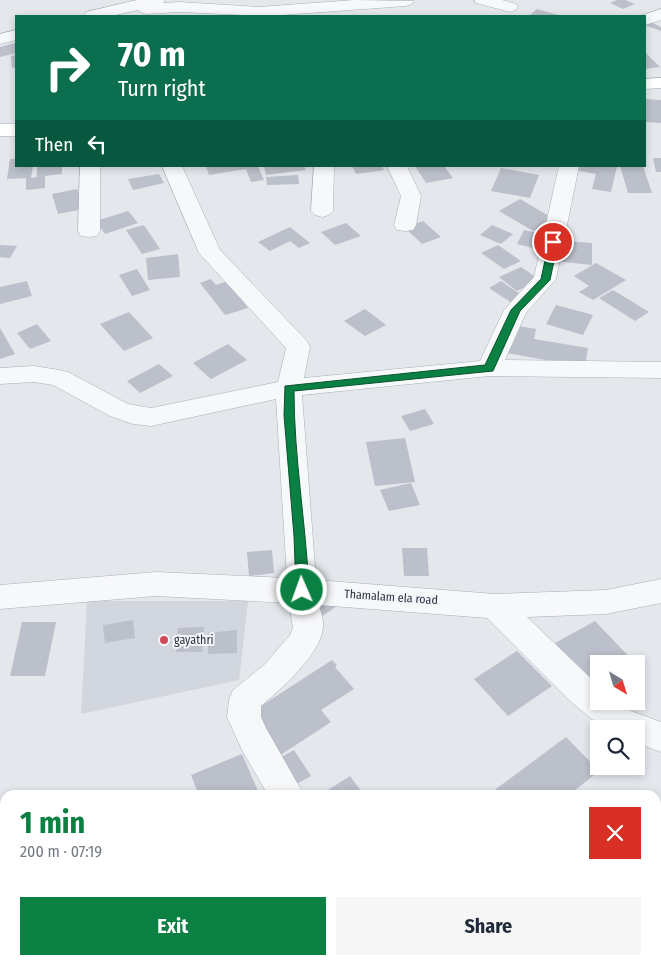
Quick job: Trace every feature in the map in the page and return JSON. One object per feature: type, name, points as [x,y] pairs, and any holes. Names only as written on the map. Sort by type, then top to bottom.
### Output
[{"type":"street","points":[[482,0],[510,7]]},
{"type":"street","points":[[97,15],[152,4],[259,12],[407,6]]},
{"type":"street","points":[[646,20],[661,14]]},
{"type":"street","points":[[0,39],[15,35]]},
{"type":"street","points":[[646,84],[661,83]]},
{"type":"street","points":[[0,130],[15,130]]},
{"type":"street","points":[[89,231],[90,167]]},
{"type":"street","points":[[172,167],[210,253],[258,302],[298,348],[289,388],[289,415],[300,536],[302,590],[308,628],[302,643],[275,675],[245,700],[244,717],[254,739],[284,790]]},
{"type":"street","points":[[322,211],[324,167]]},
{"type":"street","points":[[397,167],[411,196],[405,225]]},
{"type":"street","points":[[489,368],[516,310],[545,280],[569,167]]},
{"type":"street","points":[[0,376],[34,374],[59,378],[119,410],[133,415],[151,417],[289,388],[489,368],[661,370]]},
{"type":"street","name":"Thamalam ela road","points":[[0,597],[156,584],[302,590],[495,606],[606,602],[661,591]]},
{"type":"street","points":[[495,606],[580,690],[620,722],[661,737]]},
{"type":"shaded area","name":"gayathri","points":[[87,601],[248,601],[239,680],[81,714]]},
{"type":"building","points":[[617,0],[625,0],[635,4],[623,9],[610,3]]},
{"type":"building","points":[[537,9],[558,15],[530,15]]},
{"type":"building","points":[[651,22],[661,27],[661,31],[646,25]]},
{"type":"building","points":[[15,43],[15,53],[0,57],[0,47]]},
{"type":"building","points":[[646,53],[660,67],[646,69]]},
{"type":"building","points":[[15,55],[15,67],[12,68],[11,56]]},
{"type":"building","points":[[646,99],[661,100],[661,123],[646,122]]},
{"type":"building","points":[[653,158],[661,158],[661,172],[656,172]]},
{"type":"building","points":[[10,159],[15,159],[15,167],[33,167],[31,178],[37,177],[37,167],[62,167],[62,174],[45,176],[45,188],[26,190],[26,178],[7,179]]},
{"type":"building","points":[[206,167],[258,167],[264,180],[251,182],[246,169],[209,175]]},
{"type":"building","points":[[264,167],[304,167],[306,170],[266,175]]},
{"type":"building","points":[[352,167],[382,167],[384,170],[356,174]]},
{"type":"building","points":[[416,167],[445,167],[453,178],[426,183]]},
{"type":"building","points":[[580,167],[617,167],[611,192],[592,189],[596,174],[579,171]]},
{"type":"building","points":[[620,167],[643,167],[652,193],[628,193]]},
{"type":"building","points":[[501,168],[539,175],[530,198],[491,191]]},
{"type":"building","points":[[159,174],[164,183],[133,190],[128,179]]},
{"type":"building","points":[[298,175],[299,184],[267,185],[266,177]]},
{"type":"building","points":[[77,189],[84,209],[58,214],[52,194]]},
{"type":"building","points":[[520,199],[554,219],[533,231],[499,211]]},
{"type":"building","points":[[128,211],[138,223],[105,234],[96,221]]},
{"type":"building","points":[[423,221],[441,237],[422,244],[405,228]]},
{"type":"building","points":[[346,223],[361,236],[335,245],[321,232]]},
{"type":"building","points":[[144,225],[160,249],[142,254],[126,230]]},
{"type":"building","points":[[492,225],[513,234],[501,244],[480,235]]},
{"type":"building","points":[[290,227],[310,243],[299,248],[290,241],[270,251],[258,242]]},
{"type":"building","points":[[524,230],[539,233],[533,248],[517,244]]},
{"type":"building","points":[[556,240],[592,243],[592,265],[555,261]]},
{"type":"building","points":[[0,245],[17,246],[10,258],[0,257]]},
{"type":"building","points":[[498,245],[521,261],[504,269],[481,253]]},
{"type":"building","points":[[178,254],[180,277],[148,280],[146,258]]},
{"type":"building","points":[[596,263],[626,280],[593,300],[579,292],[589,286],[574,276]]},
{"type":"building","points":[[521,267],[540,280],[517,291],[499,277]]},
{"type":"building","points":[[137,269],[150,290],[132,296],[119,275]]},
{"type":"building","points":[[211,279],[216,285],[228,281],[248,308],[225,315],[200,283]]},
{"type":"building","points":[[27,281],[32,296],[0,304],[0,287]]},
{"type":"building","points":[[501,281],[523,296],[512,303],[489,288]]},
{"type":"building","points":[[613,290],[649,312],[635,321],[599,298]]},
{"type":"building","points":[[556,305],[593,315],[583,335],[546,324]]},
{"type":"building","points":[[365,309],[386,325],[365,336],[344,321]]},
{"type":"building","points":[[129,312],[153,338],[124,351],[100,324]]},
{"type":"building","points":[[37,324],[51,341],[30,349],[17,333]]},
{"type":"building","points":[[513,325],[536,329],[534,339],[588,348],[585,367],[506,353]]},
{"type":"building","points":[[0,328],[15,354],[0,359]]},
{"type":"building","points":[[228,344],[247,360],[211,379],[193,363]]},
{"type":"building","points":[[159,364],[173,376],[140,393],[127,381]]},
{"type":"building","points":[[425,409],[434,424],[410,431],[401,416]]},
{"type":"building","points":[[405,438],[415,482],[375,486],[366,442]]},
{"type":"building","points":[[411,483],[420,505],[389,511],[380,490]]},
{"type":"building","points":[[402,548],[427,548],[429,576],[404,576]]},
{"type":"building","points":[[272,550],[274,573],[249,576],[247,552]]},
{"type":"building","points":[[326,596],[337,606],[318,619],[307,608]]},
{"type":"building","points":[[133,620],[135,638],[105,643],[103,625]]},
{"type":"building","points":[[595,621],[627,655],[590,655],[590,681],[555,643]]},
{"type":"building","points":[[22,622],[56,622],[45,676],[10,676]]},
{"type":"building","points":[[204,627],[202,652],[176,652],[178,628]]},
{"type":"building","points":[[237,630],[237,653],[208,654],[208,633]]},
{"type":"building","points":[[517,651],[552,686],[508,716],[474,679]]},
{"type":"building","points":[[332,660],[337,665],[335,667],[354,689],[321,710],[331,722],[279,756],[247,715]]},
{"type":"building","points":[[566,737],[590,762],[590,775],[594,775],[575,790],[497,790]]},
{"type":"building","points":[[294,750],[311,776],[295,785],[278,759]]},
{"type":"building","points":[[242,754],[258,790],[197,790],[191,775]]},
{"type":"building","points":[[350,776],[360,790],[328,790]]},
{"type":"place","name":"gayathri","points":[[164,640]]},
{"type":"route","points":[[302,590],[300,536],[289,415],[289,388],[489,368],[516,310],[545,280],[553,242]]}]
